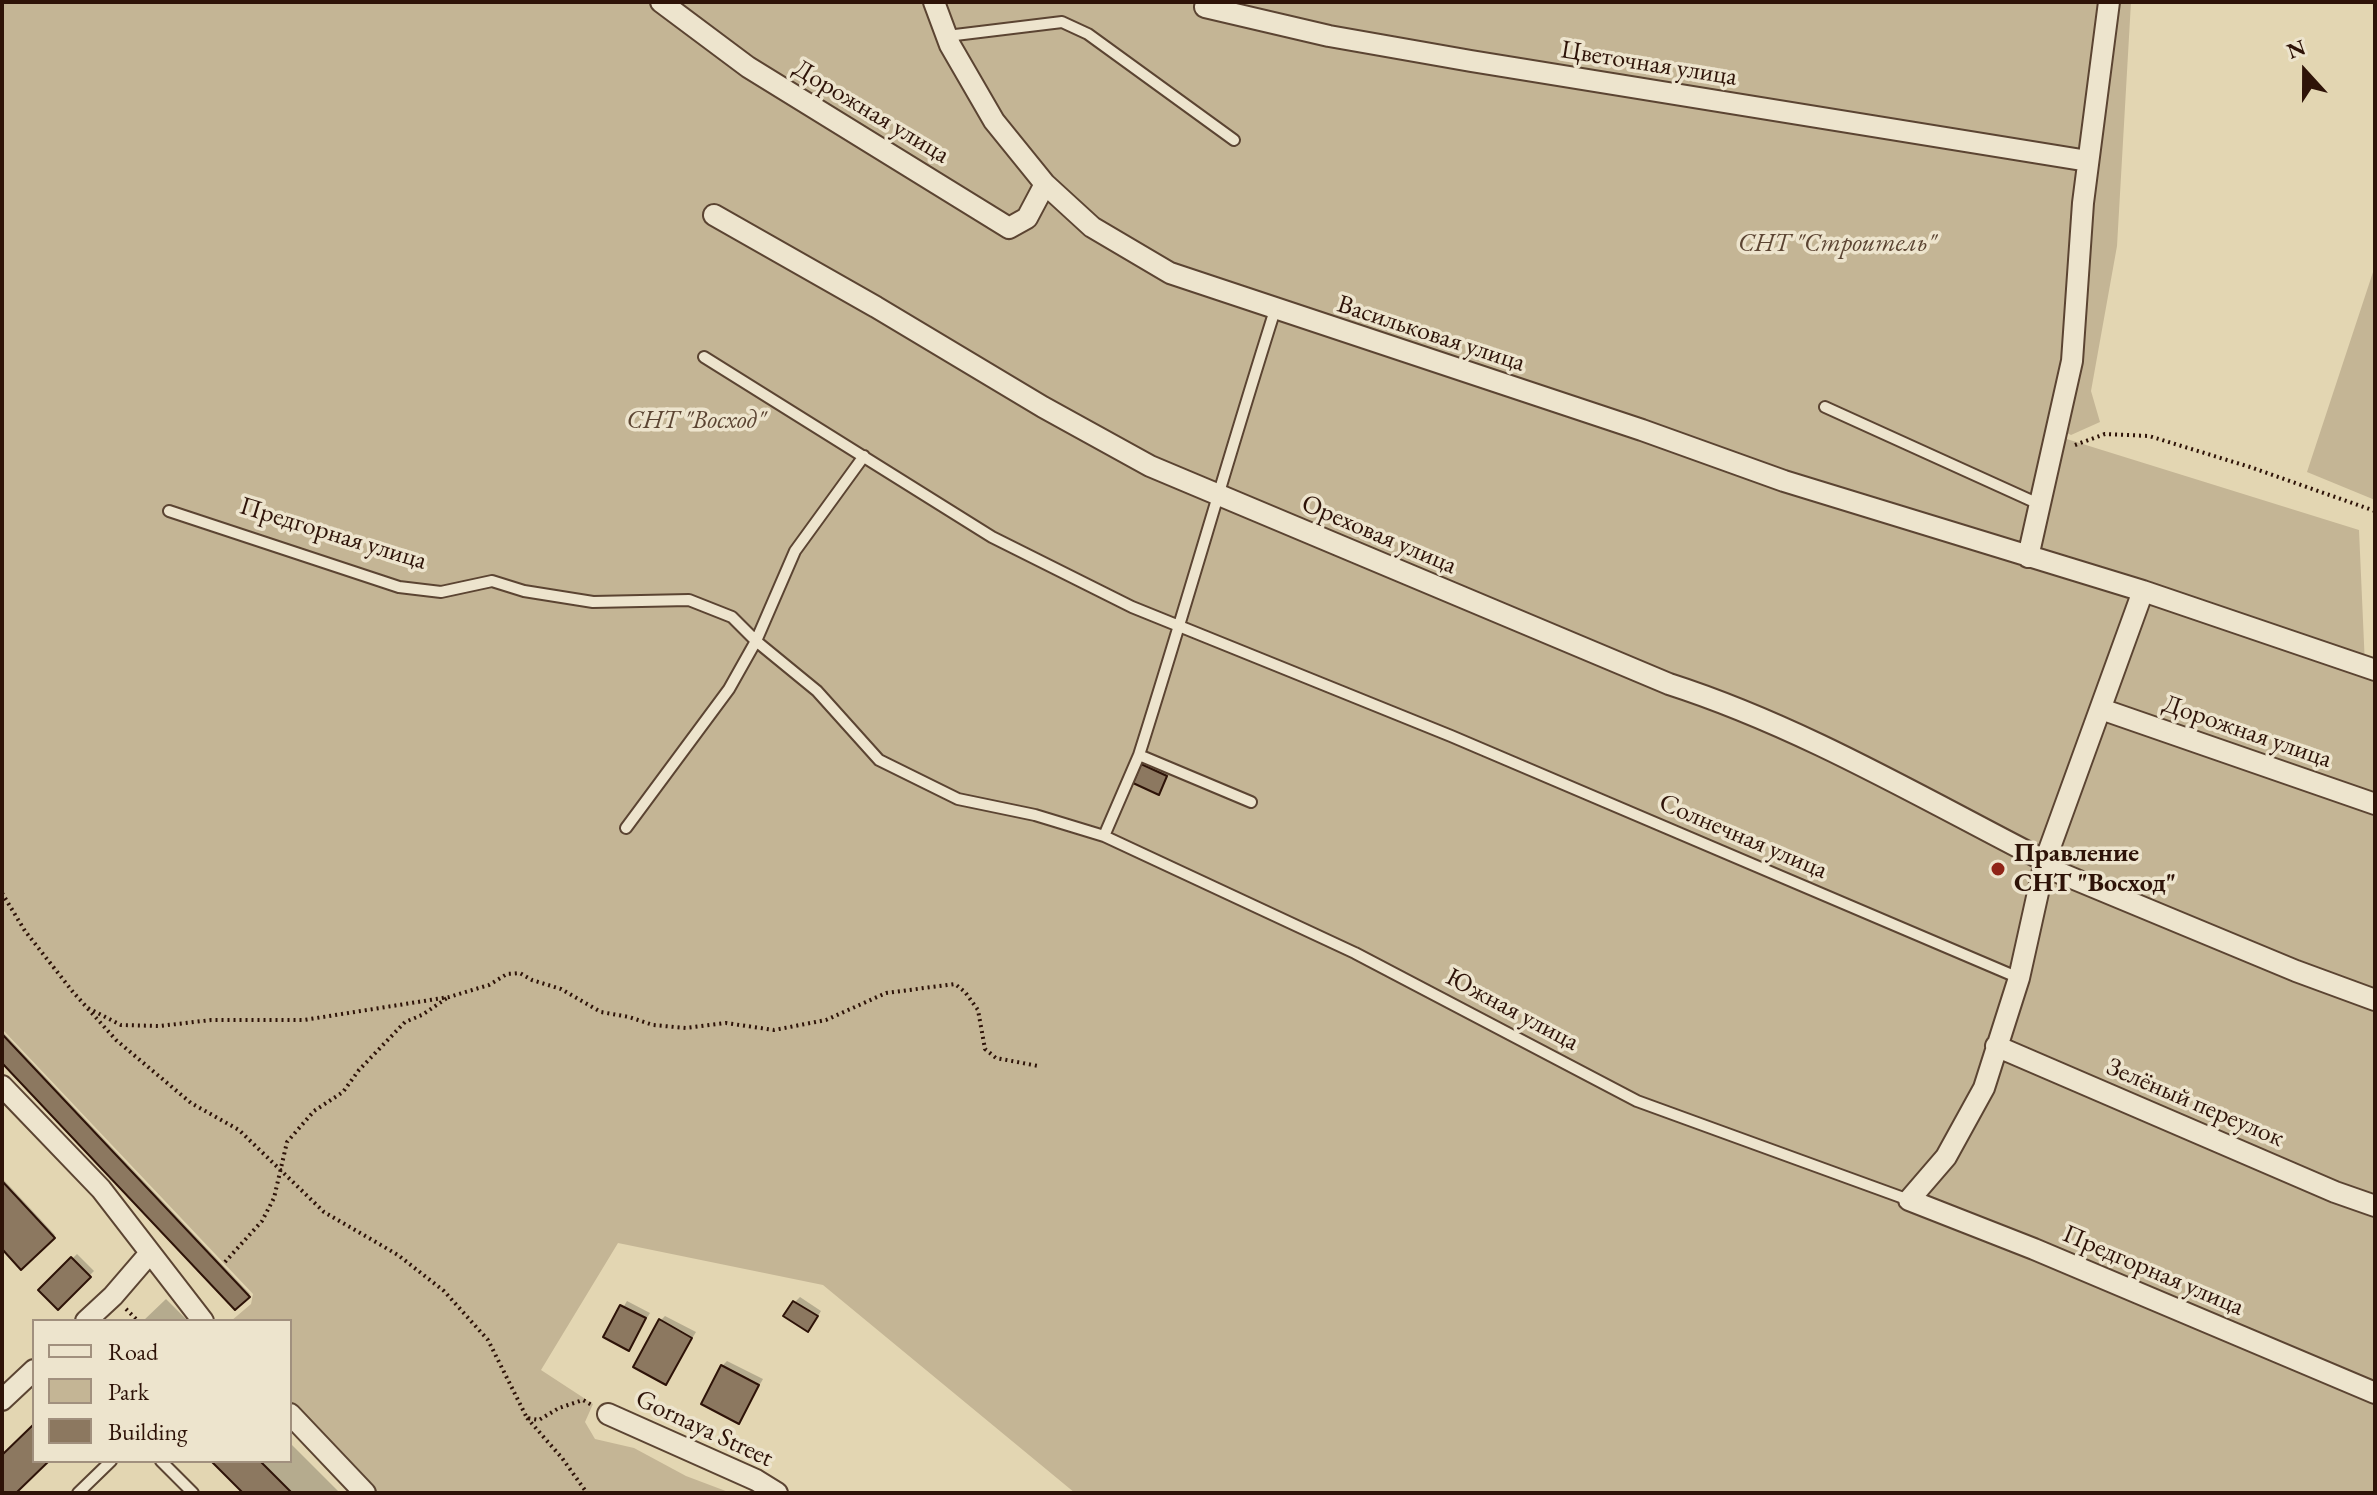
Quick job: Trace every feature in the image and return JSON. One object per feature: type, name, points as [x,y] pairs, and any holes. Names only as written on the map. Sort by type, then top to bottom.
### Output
[{"type":"street","name":"Дорожная улица","points":[[661,2],[748,67],[1009,228],[1027,218],[1045,184]]},
{"type":"street","name":"Васильковая улица","points":[[934,2],[947,36],[994,121],[1045,184],[1092,227],[1170,273],[1642,430],[1784,481],[2143,591],[2375,670]]},
{"type":"street","points":[[2028,557],[2072,361],[2083,203],[2109,2]]},
{"type":"street","name":"Цветочная улица","points":[[1205,7],[1329,36],[1471,61],[2088,161]]},
{"type":"street","name":"Ореховая улица","points":[[714,215],[1150,466],[1669,684],[1727,703],[1863,768],[2044,864],[2296,971],[2375,1000]]},
{"type":"street","points":[[1909,1200],[1946,1157],[1984,1088],[2019,978],[2044,864],[2143,591]]},
{"type":"street","name":"Дорожная улица","points":[[2101,709],[2375,804]]},
{"type":"street","name":"Зелёный переулок","points":[[1996,1046],[2335,1192],[2375,1206]]},
{"type":"street","points":[[2,1086],[101,1189],[201,1319]]},
{"type":"street","name":"Предгорная улица","points":[[1909,1200],[2034,1249],[2375,1393]]},
{"type":"street","points":[[88,1319],[113,1296],[150,1253]]},
{"type":"street","points":[[2,1400],[32,1372]]},
{"type":"street","name":"Gornaya Street","points":[[608,1414],[756,1480],[777,1493]]},
{"type":"street","points":[[292,1416],[365,1493]]},
{"type":"lane","points":[[947,36],[1062,22],[1088,34],[1234,140]]},
{"type":"lane","points":[[1104,836],[1139,755],[1275,310]]},
{"type":"lane","name":"Солнечная улица","points":[[704,357],[992,537],[1132,607],[1451,736],[2019,978]]},
{"type":"lane","points":[[1825,407],[2041,505]]},
{"type":"lane","points":[[626,828],[729,689],[756,641],[795,551],[864,456]]},
{"type":"lane","name":"Предгорная улица","points":[[169,511],[399,587],[441,592],[492,581],[524,591],[593,602],[689,600],[732,617],[817,691],[879,760],[958,799],[1035,815],[1104,836]]},
{"type":"lane","points":[[1139,755],[1251,802]]},
{"type":"lane","name":"Южная улица","points":[[1104,836],[1355,953],[1637,1101],[1909,1200]]},
{"type":"lane","points":[[78,1493],[109,1463]]},
{"type":"lane","points":[[163,1463],[193,1493]]},
{"type":"path","points":[[2050,468],[2065,451],[2105,434],[2149,436],[2375,511]]},
{"type":"path","points":[[2,893],[25,931],[116,1040],[191,1103],[239,1130],[324,1212],[398,1255],[444,1291],[488,1340],[527,1418],[587,1493]]},
{"type":"path","points":[[88,1008],[121,1025],[160,1026],[201,1020],[304,1020],[449,997],[489,985],[507,974],[520,973],[561,989],[601,1012],[653,1025],[686,1028],[726,1023],[774,1030],[826,1020],[886,993],[955,984],[978,1010],[985,1049],[996,1058],[1038,1066]]},
{"type":"path","points":[[225,1262],[262,1221],[274,1198],[287,1142],[314,1111],[343,1092],[359,1070],[405,1022],[449,997]]},
{"type":"path","points":[[527,1418],[539,1420],[559,1408],[583,1400],[608,1414]]},
{"type":"green space","name":"СНТ \"Восход\"","points":[[2,2],[2109,2],[2057,436],[2359,530],[2365,666],[2375,670],[2375,1493],[1075,1493],[823,1285],[618,1243],[541,1370],[593,1404],[585,1422],[595,1439],[634,1448],[686,1476],[731,1493],[372,1493],[292,1409],[292,1319],[233,1319],[251,1304],[253,1294],[2,1029]]},
{"type":"green space","points":[[2112,2],[2131,2],[2117,246],[2091,391],[2100,422],[2071,435],[2063,431]]},
{"type":"green space","points":[[2375,266],[2375,500],[2307,472]]},
{"type":"building","points":[[1141,764],[1167,776],[1159,795],[1133,783]]},
{"type":"building","points":[[2,1034],[250,1297],[235,1310],[2,1063]]},
{"type":"building","points":[[2,1181],[55,1238],[21,1270],[2,1249]]},
{"type":"building","points":[[71,1257],[91,1277],[58,1310],[38,1290]]},
{"type":"building","points":[[793,1301],[818,1316],[808,1332],[783,1316]]},
{"type":"building","points":[[620,1305],[646,1318],[629,1351],[603,1337]]},
{"type":"building","points":[[659,1319],[692,1338],[666,1385],[633,1367]]},
{"type":"building","points":[[721,1365],[759,1385],[739,1424],[701,1404]]},
{"type":"building","points":[[32,1426],[32,1463],[47,1463],[16,1493],[2,1493],[2,1455]]},
{"type":"building","points":[[213,1463],[262,1463],[292,1493],[243,1493]]},
{"type":"place","name":"Правление СНТ \"Восход\"","points":[[1998,869]]},
{"type":"park label","name":"СНТ \"Строитель\"","points":[[1837,244]]}]
